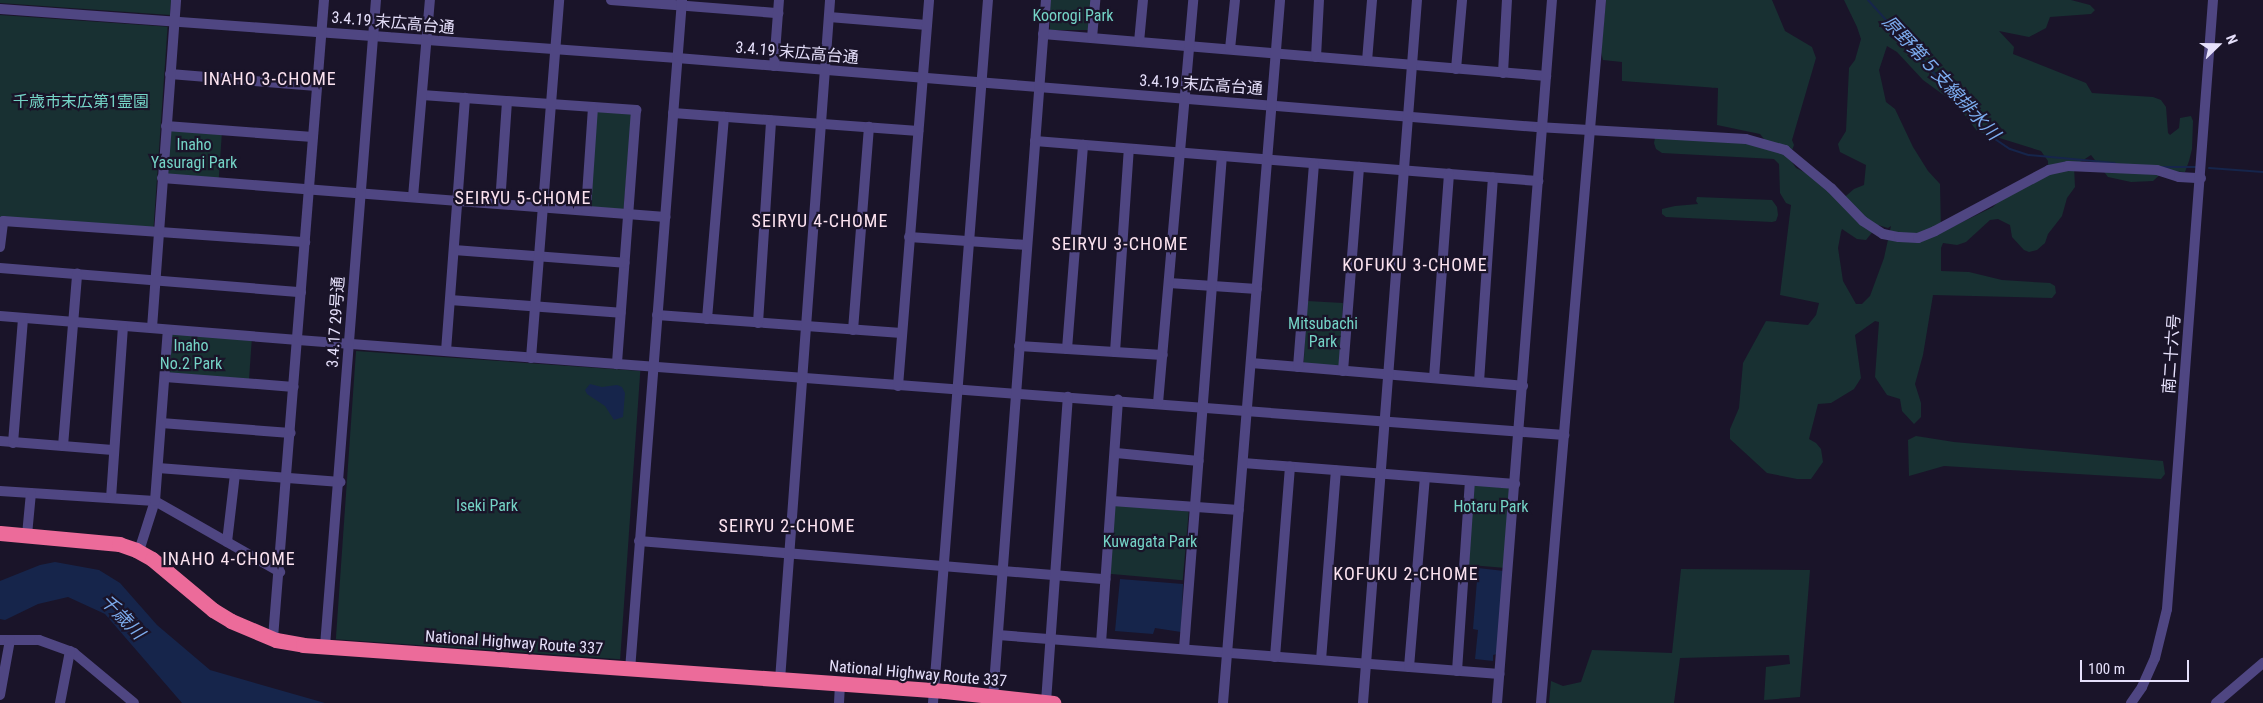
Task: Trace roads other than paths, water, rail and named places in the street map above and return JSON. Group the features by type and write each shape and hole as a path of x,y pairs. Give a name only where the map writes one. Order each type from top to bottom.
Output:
{"highway":[{"name":"National Highway Route 337","path":"0,533 119,544 152,559 214,610 231,621 273,638 303,645 840,684 933,697 993,698 1053,703"}],"street":[{"path":"152,328 176,0"},
{"path":"273,638 280,572 324,0"},
{"name":"3.4.17 29号通","path":"325,646 340,482 376,0"},
{"path":"413,197 430,0"},
{"path":"531,358 559,0"},
{"path":"610,0 731,5 778,13"},
{"path":"774,66 780,0"},
{"path":"780,680 830,0"},
{"path":"898,386 929,0"},
{"path":"933,697 988,0"},
{"path":"993,698 1046,0"},
{"path":"1092,38 1095,0"},
{"path":"1139,42 1143,0"},
{"path":"1158,404 1186,99 1192,0"},
{"path":"1230,50 1235,0"},
{"path":"1223,703 1280,0"},
{"path":"1316,56 1319,0"},
{"path":"1367,61 1372,0"},
{"path":"1363,703 1383,421 1418,0"},
{"path":"1456,69 1462,0"},
{"path":"1503,73 1507,0"},
{"path":"1497,703 1520,432 1552,0"},
{"path":"1541,703 1601,0"},
{"name":"南二十六号","path":"2131,703 2142,687 2155,658 2167,609 2213,0"},
{"path":"630,670 682,3"},
{"name":"3.4.19 末広高台通","path":"0,10 677,58 1542,127 1758,141 1792,155 1874,229 1883,234 1899,237 1918,238 1935,231 2049,170 2068,166 2156,170 2179,177 2201,178"},
{"path":"829,17 927,25"},
{"path":"1043,34 1546,76"},
{"path":"170,74 318,86"},
{"path":"422,95 636,110 617,364"},
{"path":"446,351 465,98"},
{"path":"500,204 508,101"},
{"path":"586,210 593,107"},
{"path":"673,113 918,131"},
{"path":"707,319 724,117"},
{"path":"758,323 771,120"},
{"path":"166,126 313,137"},
{"path":"853,330 869,128"},
{"path":"1035,142 1538,180"},
{"path":"1067,349 1083,146"},
{"path":"1115,352 1130,150"},
{"path":"1184,649 1222,157"},
{"path":"1298,367 1314,164"},
{"path":"1343,370 1359,167"},
{"path":"1434,378 1449,174"},
{"path":"1479,382 1493,177"},
{"path":"162,178 665,217"},
{"path":"0,247 3,221 305,242"},
{"path":"909,237 1027,245"},
{"path":"454,250 625,263"},
{"path":"0,268 301,292"},
{"path":"63,446 77,274"},
{"path":"1169,283 1257,289"},
{"path":"450,300 621,313"},
{"path":"657,315 806,328 901,333"},
{"path":"0,316 898,386 1118,400 1564,435"},
{"path":"13,442 23,318"},
{"path":"111,498 112,450 123,326"},
{"path":"139,552 156,501 168,330"},
{"path":"1019,346 1163,354"},
{"path":"1251,363 1523,386"},
{"path":"165,377 294,387"},
{"path":"1046,702 1068,397"},
{"path":"1101,642 1116,453 1118,400"},
{"path":"161,423 291,433"},
{"path":"0,442 112,450"},
{"path":"1116,453 1199,461"},
{"path":"1243,463 1515,484"},
{"path":"1275,657 1290,467"},
{"path":"158,468 340,482"},
{"path":"1321,660 1336,471"},
{"path":"227,542 234,474"},
{"path":"1409,667 1425,478"},
{"path":"1457,670 1470,481"},
{"path":"0,490 156,501 280,572"},
{"path":"27,535 31,493"},
{"path":"1112,501 1239,510"},
{"path":"639,541 1105,579"},
{"path":"998,635 1499,674"},
{"path":"0,695 5,640 39,640 70,652 128,701"},
{"path":"60,703 70,652"},
{"path":"2216,703 2263,663"},
{"path":"839,703 840,684"}],"water":[{"path":"590,384 602,387 617,385 622,387 625,393 623,417 614,420 605,406 587,394 585,390"},
{"name":"千歳川","path":"55,562 99,570 120,583 157,625 210,670 325,703 182,703 105,614 68,597 38,604 5,620 0,619 0,581 40,565"},
{"path":"1478,568 1504,571 1497,654 1493,655 1493,661 1475,659 1478,630 1473,629"},
{"path":"1120,579 1183,584 1181,632 1155,628 1153,634 1115,631"}],"waterway":[{"name":"原野第５支線排水川","path":"1868,0 1992,137 2010,149 2029,155 2115,163"},
{"name":"原野第５支線排水川","path":"2162,167 2197,167"},
{"name":"原野第５支線排水川","path":"2209,168 2263,172"}],"district":[{"name":"INAHO 3-CHOME","path":"270,79"},
{"name":"SEIRYU 5-CHOME","path":"523,198"},
{"name":"SEIRYU 4-CHOME","path":"820,221"},
{"name":"SEIRYU 3-CHOME","path":"1120,244"},
{"name":"KOFUKU 3-CHOME","path":"1415,265"},
{"name":"SEIRYU 2-CHOME","path":"787,526"},
{"name":"INAHO 4-CHOME","path":"229,559"},
{"name":"KOFUKU 2-CHOME","path":"1406,574"}],"park label":[{"name":"Koorogi Park","path":"1073,16"},
{"name":"千歳市末広第1霊園","path":"81,102"},
{"name":"Inaho Yasuragi Park","path":"194,154"},
{"name":"Mitsubachi Park","path":"1323,333"},
{"name":"Inaho No.2 Park","path":"191,355"},
{"name":"Iseki Park","path":"487,506"},
{"name":"Hotaru Park","path":"1491,507"},
{"name":"Kuwagata Park","path":"1150,542"}]}
